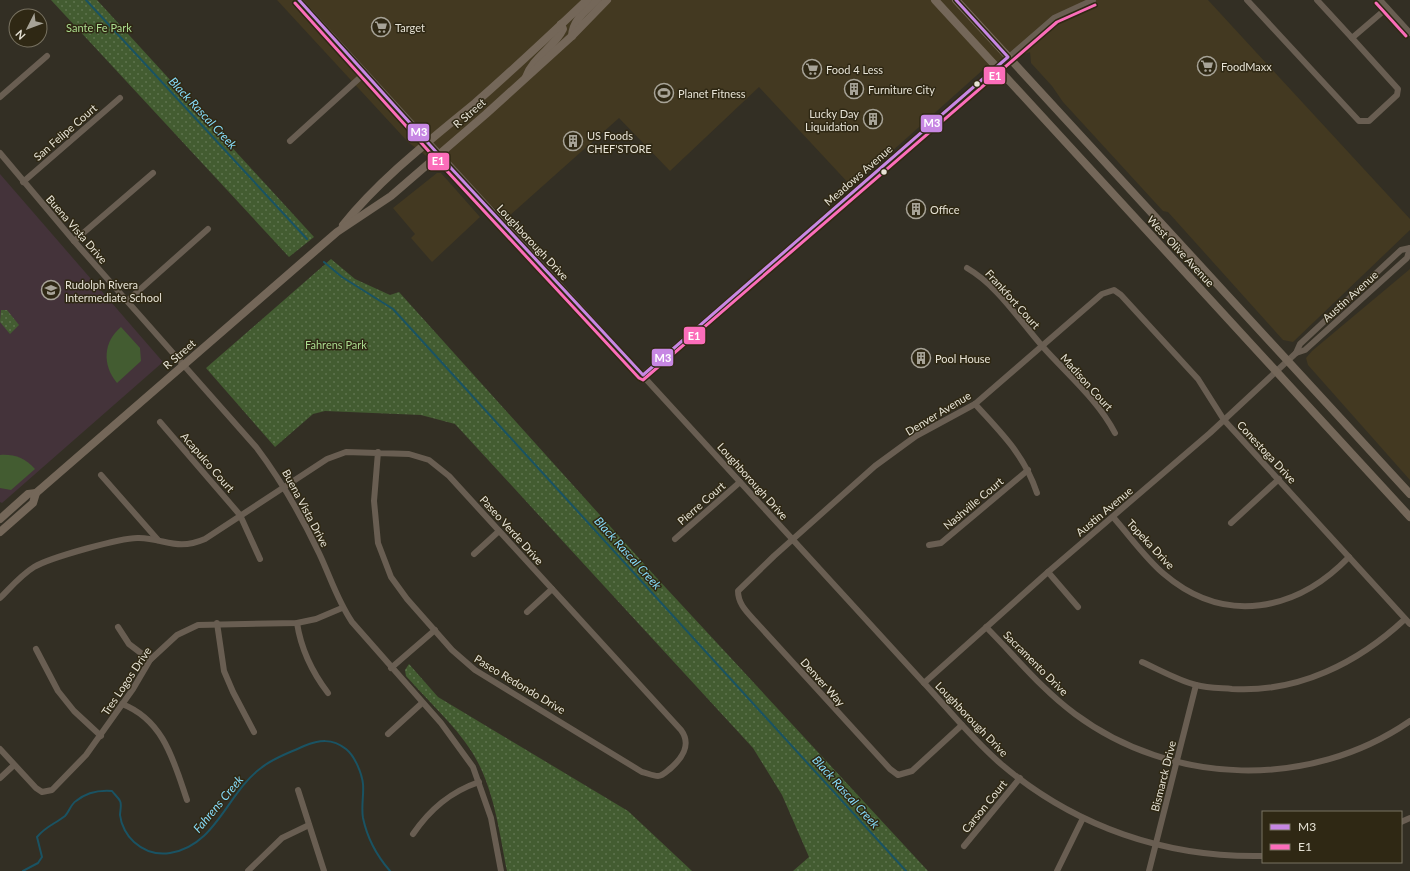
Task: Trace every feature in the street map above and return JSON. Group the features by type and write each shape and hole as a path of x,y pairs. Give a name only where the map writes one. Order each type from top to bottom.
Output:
{"main road":[{"name":"R Street","path":"337,232 357,207 494,86 587,0"},
{"path":"572,36 572,29 577,20 597,0"},
{"name":"R Street","path":"0,532 33,503 36,493 337,232 391,196 572,36 607,0"},
{"name":"West Olive Avenue","path":"935,0 1410,517"},
{"name":"West Olive Avenue","path":"956,0 1410,494"},
{"path":"525,78 529,66 560,35 563,29 561,24"},
{"name":"R Street","path":"0,519 28,494 36,493"}],"street":[{"name":"Loughborough Drive","path":"299,0 438,154 643,375 962,725 1000,763 1055,803 1116,833 1157,845 1210,854 1262,856"},
{"name":"Meadows Avenue","path":"643,375 1054,18 1083,2 1093,0"},
{"path":"1247,0 1359,121 1369,121 1397,95 1398,89 1317,0"},
{"path":"1380,0 1410,33"},
{"path":"1352,38 1387,8"},
{"path":"0,97 47,56"},
{"path":"290,141 365,73"},
{"name":"San Felipe Court","path":"23,182 120,98"},
{"name":"Buena Vista Drive","path":"0,153 74,241 256,447 285,486 319,553 342,608 352,622 464,753 473,767 491,818 501,871"},
{"path":"74,241 153,172"},
{"path":"127,301 208,229"},
{"name":"Austin Avenue","path":"924,683 986,626 1210,433 1296,353 1306,350 1407,258 1410,248 1401,250 1300,344 1296,353"},
{"path":"1363,298 1365,290 1382,274 1384,266"},
{"name":"Frankfort Court","path":"967,268 987,282 1042,346"},
{"name":"Denver Avenue","path":"793,540 884,459 916,436 974,404 1102,294 1114,290"},
{"name":"Conestoga Drive","path":"1114,290 1121,295 1198,379 1224,420 1410,624"},
{"path":"1332,326 1335,318 1352,302 1356,293"},
{"name":"Madison Court","path":"1042,346 1104,414 1115,433"},
{"path":"974,404 1016,450 1028,470 1037,493"},
{"name":"Acapulco Court","path":"160,422 240,515 260,559"},
{"name":"Paseo Verde Drive","path":"0,598 23,574 49,560 112,542 138,538 158,540 176,545 196,543 205,539 327,459 346,452 409,454 428,460 449,476 682,730"},
{"name":"Paseo Redondo Drive","path":"378,452 374,501 380,553 397,586 452,650 475,670 642,772 656,776 661,775 680,760 684,754 686,746 685,737 682,730"},
{"name":"Nashville Court","path":"929,545 941,543 1028,470"},
{"path":"101,475 158,540"},
{"path":"1231,523 1279,479"},
{"name":"Pierre Court","path":"675,539 740,482"},
{"name":"Topeka Drive","path":"1112,517 1163,574 1187,590 1212,601 1254,606 1266,605 1299,595 1324,581 1349,557"},
{"path":"474,554 499,531"},
{"name":"Denver Way","path":"793,540 746,582 738,591 738,598 741,605 755,621 869,747 890,769 898,775 905,774 912,771 962,725"},
{"path":"1048,572 1078,607"},
{"path":"527,612 552,589"},
{"name":"Tres Logos Drive","path":"14,765 36,788 42,792 52,790 75,768 101,736 150,660 177,635 198,625 217,623 298,623 316,619 342,608"},
{"path":"1142,662 1196,685 1218,688 1255,689 1284,685 1306,680 1360,656 1389,634 1405,619"},
{"path":"217,623 224,671 254,732"},
{"path":"298,623 302,644 308,660 328,693"},
{"name":"Sacramento Drive","path":"986,626 1054,697 1076,715 1124,744 1146,753 1177,762 1229,771 1258,772 1287,769 1318,763 1348,753 1377,741 1410,721"},
{"path":"118,627 129,644 150,660"},
{"path":"391,668 435,630"},
{"path":"36,649 58,691 74,711 101,736"},
{"name":"Bismarck Drive","path":"1149,871 1157,845 1196,685"},
{"path":"388,734 422,703"},
{"path":"122,704 135,709 149,720 160,733 171,753 187,800"},
{"path":"0,749 14,765 0,778"},
{"name":"Carson Court","path":"964,846 1020,778"},
{"path":"414,834 424,818 434,807 460,790 479,782"},
{"path":"298,790 324,871"},
{"path":"1057,871 1083,818"},
{"path":"248,871 282,838 309,825"}],"shaded area":[{"path":"277,0 1208,0 1410,219 1410,230 1293,342 1283,340 1168,212 1163,211 1063,102 1052,86 1031,63 1030,52 985,68 852,187 759,87 670,171 619,118 507,218 408,142"},
{"path":"437,173 441,173 480,217 432,262 411,238 415,234 393,208"},
{"name":"Rudolph Rivera Intermediate School","path":"0,174 163,362 2,503 0,502"},
{"path":"1410,269 1410,480 1308,365 1306,358 1312,351"}],"green space":[{"name":"Sante Fe Park","path":"51,0 97,0 314,237 289,257"},
{"name":"Fahrens Park","path":"331,259 355,279 390,295 399,292 654,575 928,871 793,871 809,857 782,795 753,748 455,424 421,415 325,411 313,414 275,447 206,368"},
{"path":"1,310 7,310 19,325 10,334 0,322"},
{"path":"121,327 140,348 141,361 117,383 109,369 107,354 111,340"},
{"path":"0,455 10,455 19,458 27,462 35,469 11,490 0,488"},
{"path":"409,664 438,697 628,811 692,871 507,871 495,810 486,780 472,752 465,742 406,676 405,670"}],"waterway":[{"name":"Black Rascal Creek","path":"86,0 307,239"},
{"name":"Black Rascal Creek","path":"324,262 342,277 393,309 906,871"},
{"name":"Fahrens Creek","path":"23,871 38,863 42,857 37,837 40,833 65,816 74,802 98,791 112,791 118,798 121,802 120,815 125,830 131,840 142,848 151,852 160,853 170,853 186,848 199,840 210,830 249,779 266,764 304,746 320,741 341,745 349,752 358,765 363,784 362,814 367,832 373,846 390,871"}],"transit line":[{"name":"M3","path":"299,0 438,154 643,375 1008,57 956,0"},
{"name":"E1","path":"295,3 434,157 639,378 643,380 1057,22 1095,5"},
{"name":"E1","path":"1376,3 1406,36"}],"place":[{"name":"Target","path":"381,27"},
{"name":"FoodMaxx","path":"1207,66"},
{"name":"Food 4 Less","path":"812,69"},
{"name":"Furniture City","path":"854,89"},
{"name":"Planet Fitness","path":"664,93"},
{"name":"Lucky Day Liquidation","path":"873,119"},
{"name":"US Foods CHEF'STORE","path":"573,141"},
{"name":"Office","path":"916,209"},
{"name":"Rudolph Rivera Intermediate School","path":"51,290"},
{"name":"Pool House","path":"921,358"}]}
